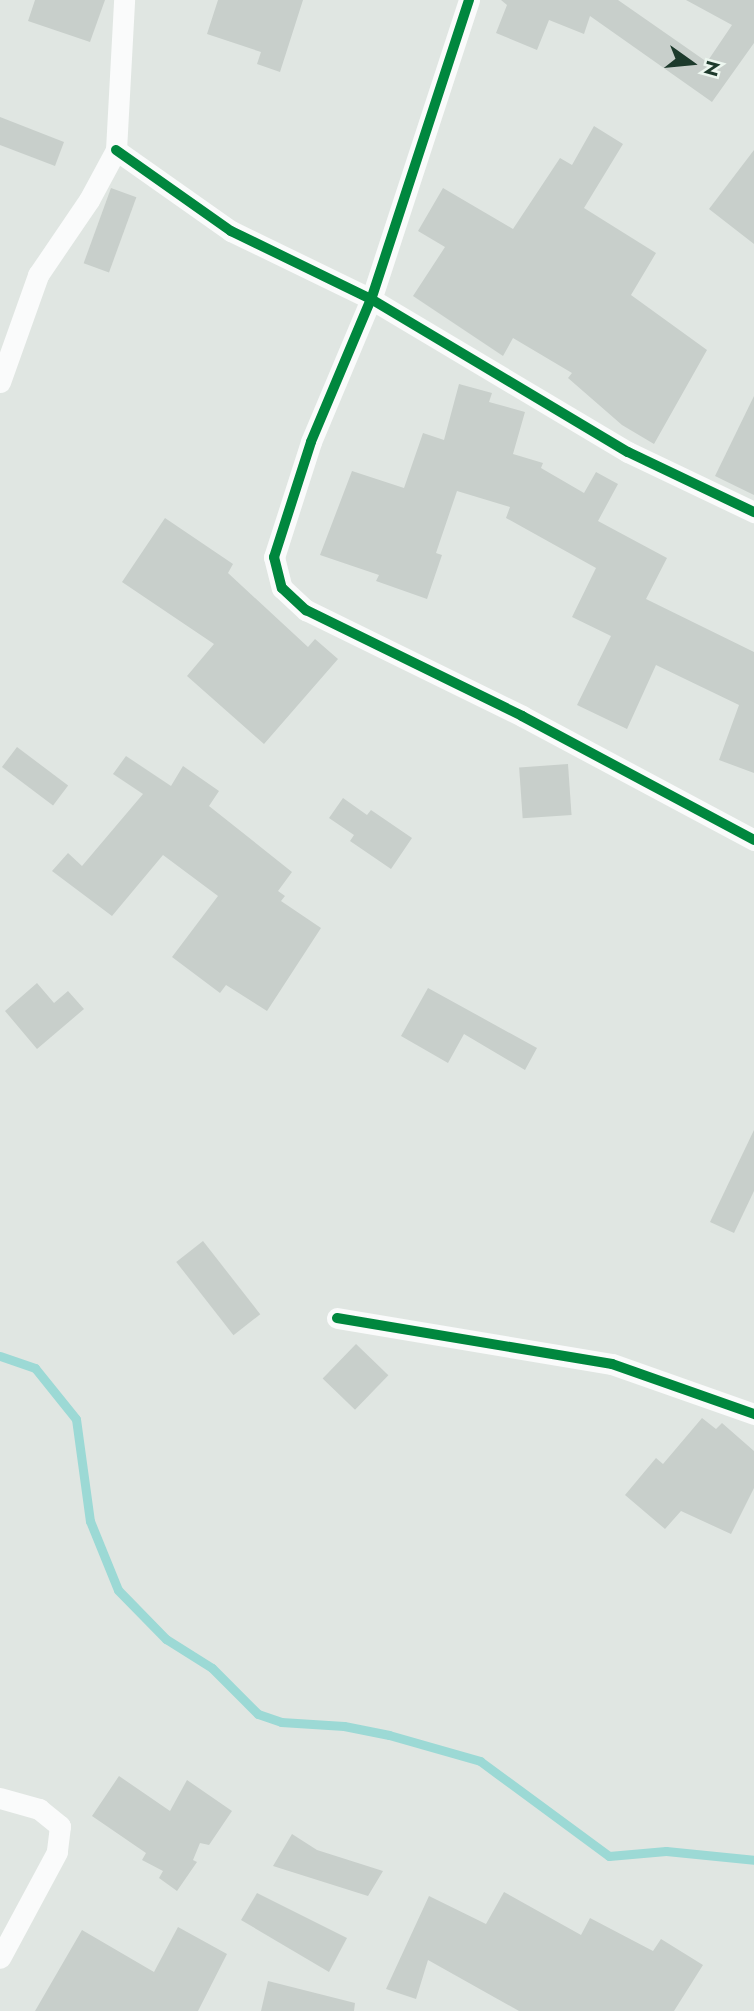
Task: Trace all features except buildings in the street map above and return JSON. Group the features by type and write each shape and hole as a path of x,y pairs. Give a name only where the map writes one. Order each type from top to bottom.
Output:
{"street":[{"path":"0,382 38,275 89,200 116,150 124,0"},
{"path":"469,0 370,299 311,442 274,557 282,588 306,610 522,716 754,840"},
{"path":"116,150 231,231 370,299 628,452 754,512"},
{"path":"337,1318 612,1364 754,1414"},
{"path":"0,1798 39,1809 60,1826 57,1852 0,1958"}],"waterway":[{"path":"0,1356 35,1368 76,1419 90,1521 118,1590 166,1639 212,1668 258,1714 281,1722 344,1726 389,1735 480,1761 609,1856 666,1851 754,1860"}],"cycle path":[{"path":"469,0 371,299 311,442 274,557 282,588 306,610 522,716 754,840"},
{"path":"116,150 231,231 371,299 628,452 754,512"},
{"path":"337,1318 612,1364 754,1414"}]}
